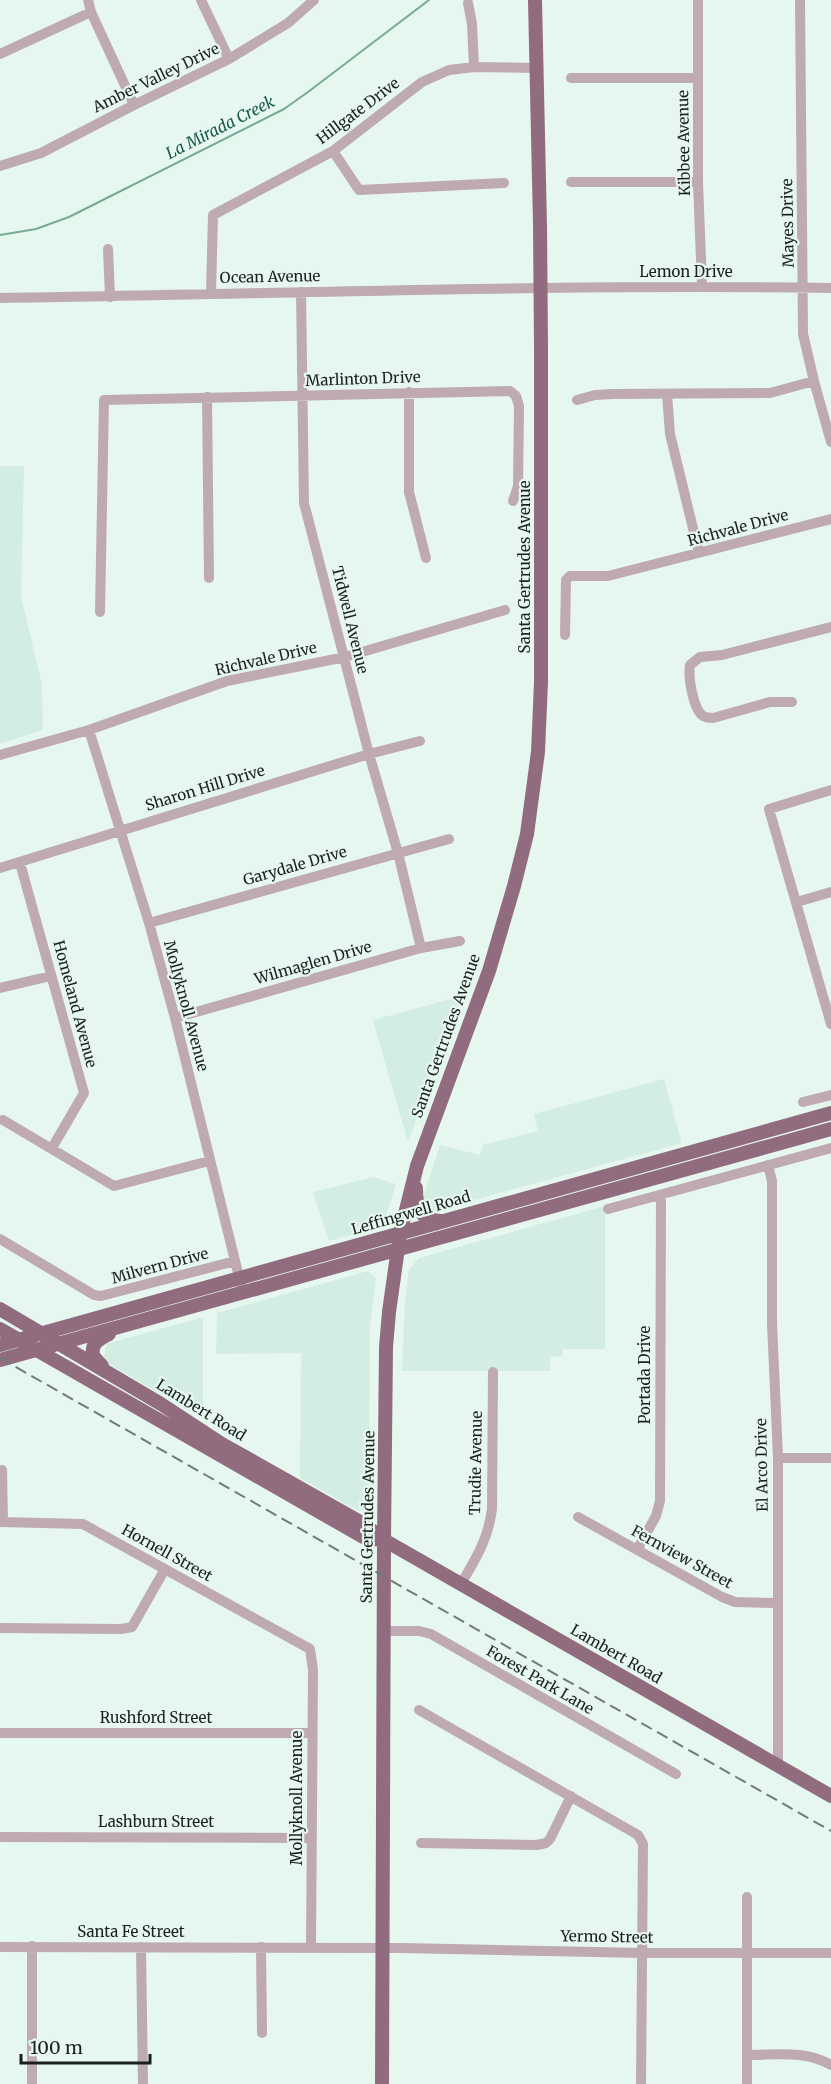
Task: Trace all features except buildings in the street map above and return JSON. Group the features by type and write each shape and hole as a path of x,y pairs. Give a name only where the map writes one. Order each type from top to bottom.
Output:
{"main road":[{"name":"Santa Gertrudes Avenue","path":"382,2084 386,1347 400,1234 417,1166 489,971 514,886 528,822 538,752 541,681 540,288 538,68 535,0"},
{"name":"Leffingwell Road","path":"0,1345 831,1113"},
{"path":"0,1360 831,1129"},
{"path":"417,1166 418,1209 431,1220 448,1220"},
{"name":"Lambert Road","path":"0,1309 128,1384 222,1444 364,1524 384,1540 831,1796"},
{"path":"122,1326 97,1340 92,1351 96,1361 128,1384"},
{"name":"Lambert Road","path":"0,1329 365,1538 384,1540"}],"street":[{"path":"88,0 91,12 134,105"},
{"path":"201,0 229,59"},
{"name":"Amber Valley Drive","path":"0,166 41,153 229,59 288,23 314,0"},
{"name":"Kibbee Avenue","path":"698,0 698,182 702,286"},
{"name":"Mayes Drive","path":"800,0 803,334 831,442"},
{"path":"468,3 472,24 474,67"},
{"path":"0,54 91,12"},
{"name":"Hillgate Drive","path":"211,293 213,215 333,151 422,82 449,70 474,67 538,68"},
{"path":"571,78 698,78"},
{"path":"333,151 359,190 504,183"},
{"path":"571,182 698,182"},
{"path":"108,249 110,297"},
{"name":"Lemon Drive","path":"540,288 702,286 831,288"},
{"name":"Ocean Avenue","path":"0,298 540,288"},
{"name":"Tidwell Avenue","path":"301,292 304,503 369,753 398,853 421,948"},
{"path":"577,400 595,395 770,393 814,381"},
{"path":"409,392 409,492 426,558"},
{"name":"Marlinton Drive","path":"100,612 104,400 409,392 510,392 516,396 519,406 518,486 513,501"},
{"path":"667,394 670,434 699,553"},
{"path":"207,398 209,578"},
{"name":"Richvale Drive","path":"565,634 564,588 570,576 608,576 831,519"},
{"name":"Richvale Drive","path":"0,755 89,729 227,681 345,657 505,610"},
{"path":"792,702 770,702 713,718 704,717 698,710 688,676 690,665 700,657 722,655 831,627"},
{"name":"Mollyknoll Avenue","path":"89,729 149,923 175,1018 243,1293"},
{"name":"Sharon Hill Drive","path":"0,868 369,753 420,741"},
{"path":"831,790 769,809 827,993 831,1024"},
{"name":"Garydale Drive","path":"149,923 449,839"},
{"name":"Homeland Avenue","path":"20,863 84,1093 52,1148"},
{"path":"797,902 831,892"},
{"name":"Wilmaglen Drive","path":"175,1018 421,948 460,941"},
{"path":"0,988 51,976"},
{"path":"803,1102 831,1095"},
{"path":"3,1120 114,1186 209,1161"},
{"path":"608,1209 831,1148"},
{"name":"El Arco Drive","path":"768,1165 772,1181 772,1323 778,1458 778,1765"},
{"name":"Portada Drive","path":"637,1550 656,1516 660,1501 661,1195"},
{"name":"Milvern Drive","path":"0,1239 93,1295 102,1296 235,1261"},
{"name":"Trudie Avenue","path":"461,1584 489,1530 492,1509 493,1372"},
{"path":"778,1458 831,1458"},
{"path":"1,1522 2,1470"},
{"name":"Fernview Street","path":"578,1517 722,1597 735,1602 777,1603"},
{"name":"Hornell Street","path":"1,1522 83,1524 310,1649"},
{"path":"0,1628 121,1629 132,1627 165,1569"},
{"name":"Forest Park Lane","path":"384,1631 419,1631 431,1634 676,1774"},
{"name":"Mollyknoll Avenue","path":"310,1649 313,1670 312,1947"},
{"path":"419,1710 638,1835 643,1844 641,2084"},
{"name":"Rushford Street","path":"0,1733 312,1732"},
{"path":"421,1843 537,1845 546,1843 572,1796"},
{"name":"Lashburn Street","path":"0,1837 312,1838"},
{"path":"747,1897 747,2084"},
{"name":"Santa Fe Street","path":"0,1947 383,1948"},
{"path":"32,1947 32,2084"},
{"path":"141,1947 143,2084"},
{"path":"261,1947 262,2033"},
{"name":"Yermo Street","path":"383,1948 642,1953 831,1953"},
{"path":"747,2055 807,2055 817,2057 831,2065"}],"shaded area":[{"path":"0,466 24,466 21,596 42,685 43,730 0,744"},
{"path":"462,996 408,1142 373,1020"},
{"path":"664,1079 682,1143 434,1211 426,1209 423,1202 424,1194 440,1145 480,1155 483,1145 538,1131 534,1114"},
{"path":"373,1177 396,1184 386,1216 374,1228 329,1241 313,1192"},
{"path":"605,1206 605,1349 563,1349 563,1356 550,1357 550,1371 402,1371 409,1269 419,1258"},
{"path":"368,1271 376,1278 370,1326 369,1506 359,1511 300,1478 301,1353 216,1354 217,1313"},
{"path":"203,1317 203,1419 104,1361 106,1344"}],"waterway":[{"name":"La Mirada Creek","path":"0,235 36,229 69,217 284,109 429,0"}],"railway":[{"path":"0,1358 831,1831"}]}
